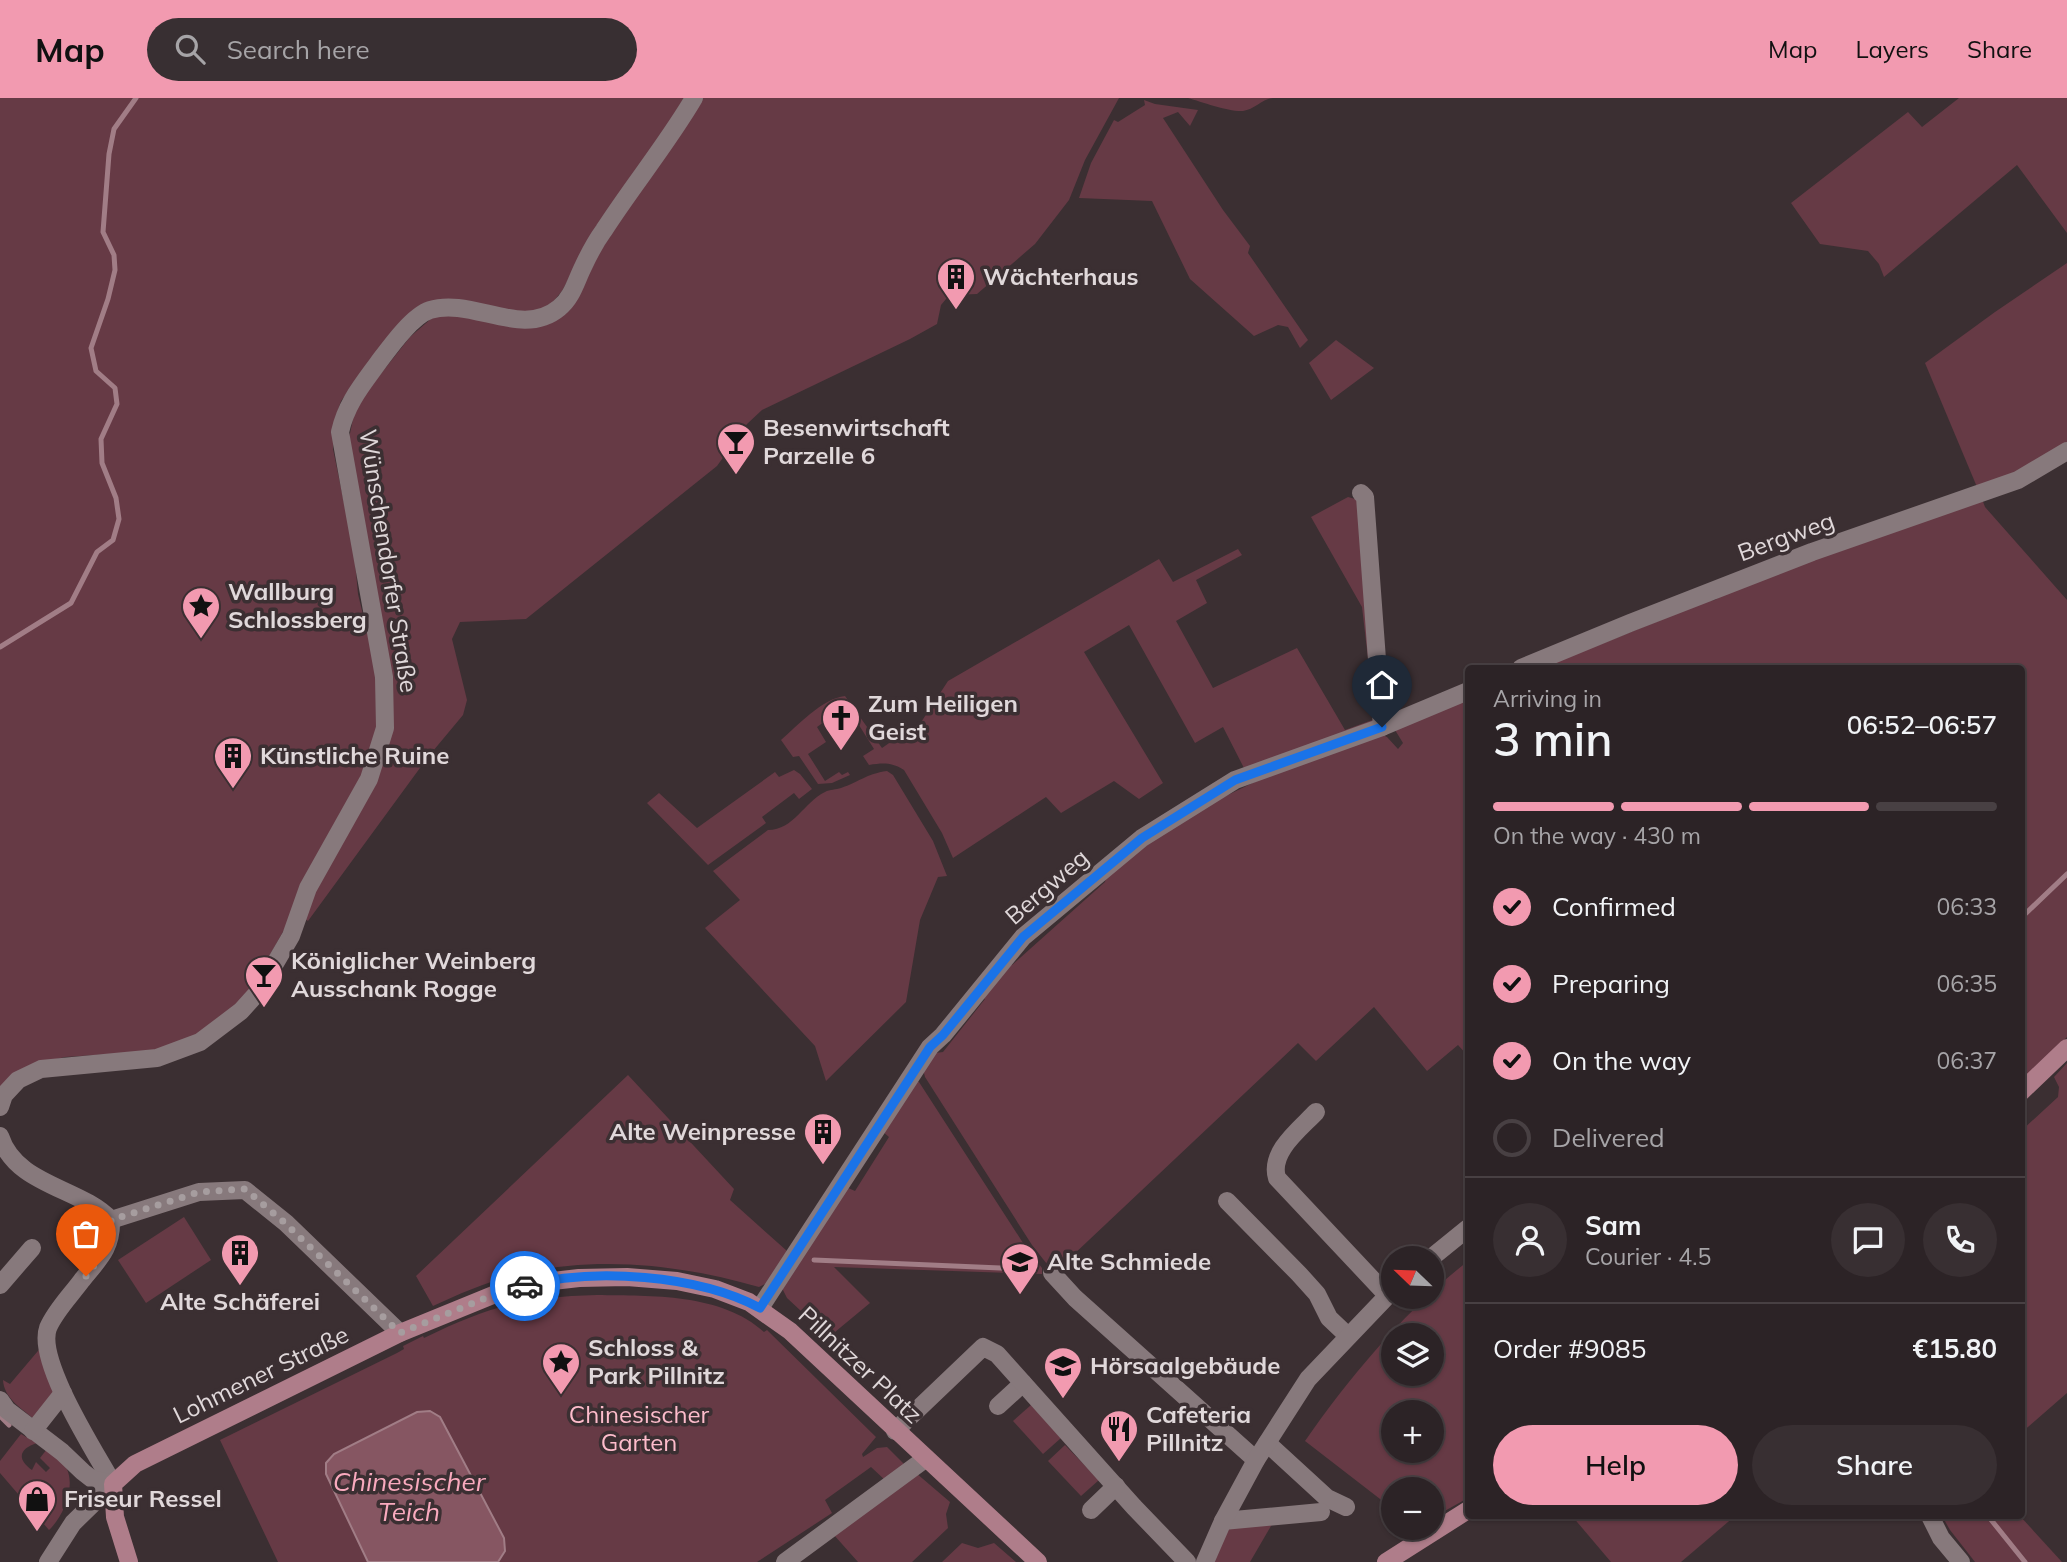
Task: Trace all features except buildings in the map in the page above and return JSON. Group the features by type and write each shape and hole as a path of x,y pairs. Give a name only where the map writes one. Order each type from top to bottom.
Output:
{"main road":[{"path":"2025,1088 2067,1048"},
{"name":"Lohmener Straße","path":"113,1484 135,1464 400,1333 493,1295 535,1283 579,1278 627,1277 677,1281 715,1289 760,1308"},
{"name":"Pillnitzer Platz","path":"760,1308 790,1331 1038,1562"},
{"path":"113,1484 115,1517 129,1562"},
{"path":"1386,1562 1465,1512"}],"street":[{"name":"Wünschendorfer Straße","path":"0,1107 4,1095 18,1080 41,1069 157,1058 200,1041 229,1021 258,991 291,936 307,888 364,788 385,728 384,677 340,432 344,413 383,356 410,325 428,310 449,307 531,320 547,316 560,308 569,297 603,231 674,132 694,98"},
{"name":"Bergweg","path":"1528,665 1811,552 2018,480 2067,451"},
{"path":"1361,493 1365,497 1382,727"},
{"name":"Bergweg","path":"760,1308 930,1047 943,1035 1023,937 1142,838 1235,780 1382,727 1465,692"},
{"path":"1316,1112 1284,1147 1274,1170 1277,1178 1381,1283"},
{"path":"0,1136 15,1160 29,1173 101,1209 111,1220 112,1237 48,1329 47,1346 62,1393 113,1484"},
{"path":"111,1220 199,1192 245,1189 285,1223 400,1333"},
{"path":"1227,1202 1299,1274 1317,1294 1329,1318 1348,1336"},
{"path":"1444,1247 1465,1230"},
{"path":"0,1285 32,1248"},
{"path":"1052,1273 1076,1298 1256,1460"},
{"path":"1205,1562 1223,1521 1256,1460 1308,1379 1381,1301"},
{"path":"895,1431 983,1347 997,1354 1187,1562"},
{"path":"998,1406 1023,1383"},
{"path":"33,1431 62,1393"},
{"path":"0,1399 7,1410 92,1479 113,1484"},
{"path":"1266,1443 1328,1498 1346,1507"},
{"name":"Pillnitzer Platz","path":"785,1562 925,1459"},
{"path":"48,1562 74,1523 113,1484"},
{"path":"1091,1510 1116,1486"},
{"path":"1223,1521 1321,1512"},
{"path":"1932,1519 1941,1538 1961,1562"}],"green space":[{"path":"0,98 684,98 653,149 590,239 562,291 552,303 539,310 520,312 456,300 388,339 341,401 335,419 333,449 354,551 358,594 376,669 381,708 368,762 284,930 250,990 238,1004 197,1035 156,1051 65,1057 40,1063 0,1087"},
{"path":"701,98 1119,98 1085,160 1069,200 1035,244 977,294 954,295 946,299 941,305 937,324 762,410 747,424 717,466 526,619 460,622 452,639 467,700 463,715 428,757 308,921 305,919 314,888 384,755 349,438 356,405 410,337 433,317 448,314 545,323 597,256"},
{"path":"1188,98 1273,98 1251,109 1237,111"},
{"path":"1959,98 2067,98 2067,233 2017,165 1884,277 1879,264 1868,251 1820,244 1791,203 1908,112 1922,127"},
{"path":"1144,100 1198,110 1190,126 1178,112 1163,118 1250,246 1248,253 1308,340 1300,348 1288,327 1278,325 1254,336 1190,279 1152,201 1079,198 1091,163 1114,120 1118,122 1145,105"},
{"path":"2067,263 2067,444 2016,474 1977,487 1925,363"},
{"path":"1336,340 1374,368 1331,400 1309,363"},
{"path":"1348,497 1359,500 1378,722 1245,770 1223,727 1195,743 1129,625 1084,652 1163,783 1139,799 1114,781 1061,813 1046,797 953,858 942,833 904,770 887,764 869,765 863,756 874,749 857,722 838,734 828,719 817,727 826,742 808,754 825,781 839,772 842,775 848,772 850,775 832,783 818,784 799,756 793,757 781,740 819,707 845,696 882,748 908,730 914,733 948,681 1159,559 1173,582 1238,549 1242,555 1196,580 1207,603 1176,621 1213,688 1297,648 1345,730 1375,719 1362,607 1311,517"},
{"path":"1982,499 1985,507 2067,600 2067,1037 2025,1079 2025,665 1548,665 1715,600 1733,587"},
{"path":"1465,700 1465,1053 1458,1045 1427,1071 1374,1007 1316,1061 1298,1043 1054,1273 1032,1245 925,1077 923,1069 935,1053 943,1052 985,999 981,996 1007,963 1012,965 1105,882 1107,874 1191,813 1277,771 1381,734 1398,749 1403,743 1395,730"},
{"path":"794,770 812,789 799,799 794,793 762,817 766,823 708,865 647,803 659,793 697,828 775,772 779,777"},
{"path":"887,771 893,775 933,841 947,876 938,877 920,920 906,1002 826,1081 815,1046 705,928 740,900 713,871 768,830 777,829 792,821 825,792"},
{"path":"2067,1063 2067,1393 2025,1430 2025,1127 2058,1097 2059,1087 2054,1077"},
{"path":"628,1075 734,1189 730,1200 787,1251 767,1283 759,1287 700,1273 640,1265 579,1265 508,1277 433,1306 416,1276"},
{"path":"915,1080 919,1082 1042,1268 1042,1274 834,1267 870,1303 829,1337 787,1298 781,1286 846,1187 855,1191 889,1137 882,1131"},
{"path":"184,1217 211,1260 146,1303 118,1260"},
{"path":"1465,1263 1465,1500 1444,1511 1444,1477 1381,1477 1381,1500 1305,1441 1381,1344 1381,1386 1444,1386 1444,1323 1401,1322 1415,1309 1444,1309 1444,1281"},
{"name":"Schloss & Park Pillnitz","path":"597,1295 662,1297 707,1303 747,1319 764,1332 767,1330 876,1437 862,1454 863,1457 877,1448 887,1447 906,1466 886,1481 871,1467 825,1500 832,1513 757,1562 278,1562 220,1440 397,1353 404,1349 403,1346 423,1336 424,1338 468,1318 528,1301"},
{"path":"43,1345 57,1390 34,1419 6,1392 3,1380 10,1384"},
{"path":"1031,1405 1061,1438 1043,1454 1013,1421"},
{"path":"21,1434 37,1443 22,1454 27,1466 32,1470 36,1462 46,1472 50,1468 40,1458 47,1449 62,1462 68,1472 70,1480 67,1499 60,1516 49,1530 0,1473 0,1461"},
{"path":"1065,1445 1099,1480 1081,1496 1048,1461"},
{"path":"916,1473 950,1502 946,1514 948,1528 912,1562 858,1562 834,1535"},
{"path":"1275,1519 1250,1562 1212,1562 1229,1523"},
{"path":"1575,1519 1731,1519 1681,1562 1611,1562"},
{"path":"1944,1519 2023,1519 2062,1562 1975,1562"},
{"path":"962,1543 978,1548 994,1543 1016,1562 942,1562"}],"water":[{"name":"Chinesischer Teich","path":"430,1411 440,1417 504,1538 505,1551 498,1562 368,1562 326,1474 326,1463 334,1454 417,1412"}],"waterway":[{"path":"0,647 71,603 97,552 113,540 119,519 116,498 102,463 101,439 117,404 115,388 96,371 91,348 115,270 114,255 103,232 109,154 114,129 136,98"},
{"path":"2025,914 2067,874"},
{"path":"814,1260 1023,1269"},
{"path":"0,1416 9,1425"},
{"path":"1990,1519 2025,1562"}],"way so far":[{"path":"86,1276 112,1237 111,1220 199,1192 245,1189 285,1223 400,1333 493,1295 525,1286"}],"place":[{"name":"Wächterhaus","path":"956,311"},
{"name":"Besenwirtschaft Parzelle 6","path":"736,476"},
{"name":"Wallburg Schlossberg","path":"201,640"},
{"name":"Zum Heiligen Geist","path":"841,752"},
{"name":"Künstliche Ruine","path":"233,790"},
{"name":"Königlicher Weinberg Ausschank Rogge","path":"264,1009"},
{"name":"Alte Weinpresse","path":"823,1166"},
{"name":"Alte Schäferei","path":"240,1287"},
{"name":"Alte Schmiede","path":"1020,1296"},
{"name":"Schloss & Park Pillnitz","path":"561,1396"},
{"name":"Hörsaalgebäude","path":"1063,1400"},
{"name":"Cafeteria Pillnitz","path":"1119,1463"},
{"name":"Friseur Ressel","path":"37,1533"}],"route":[{"path":"525,1286 579,1278 627,1277 677,1281 715,1289 760,1308 930,1047 943,1035 1023,937 1142,838 1235,780 1382,727"}],"park label":[{"name":"Chinesischer Garten","path":"639,1429"}]}
